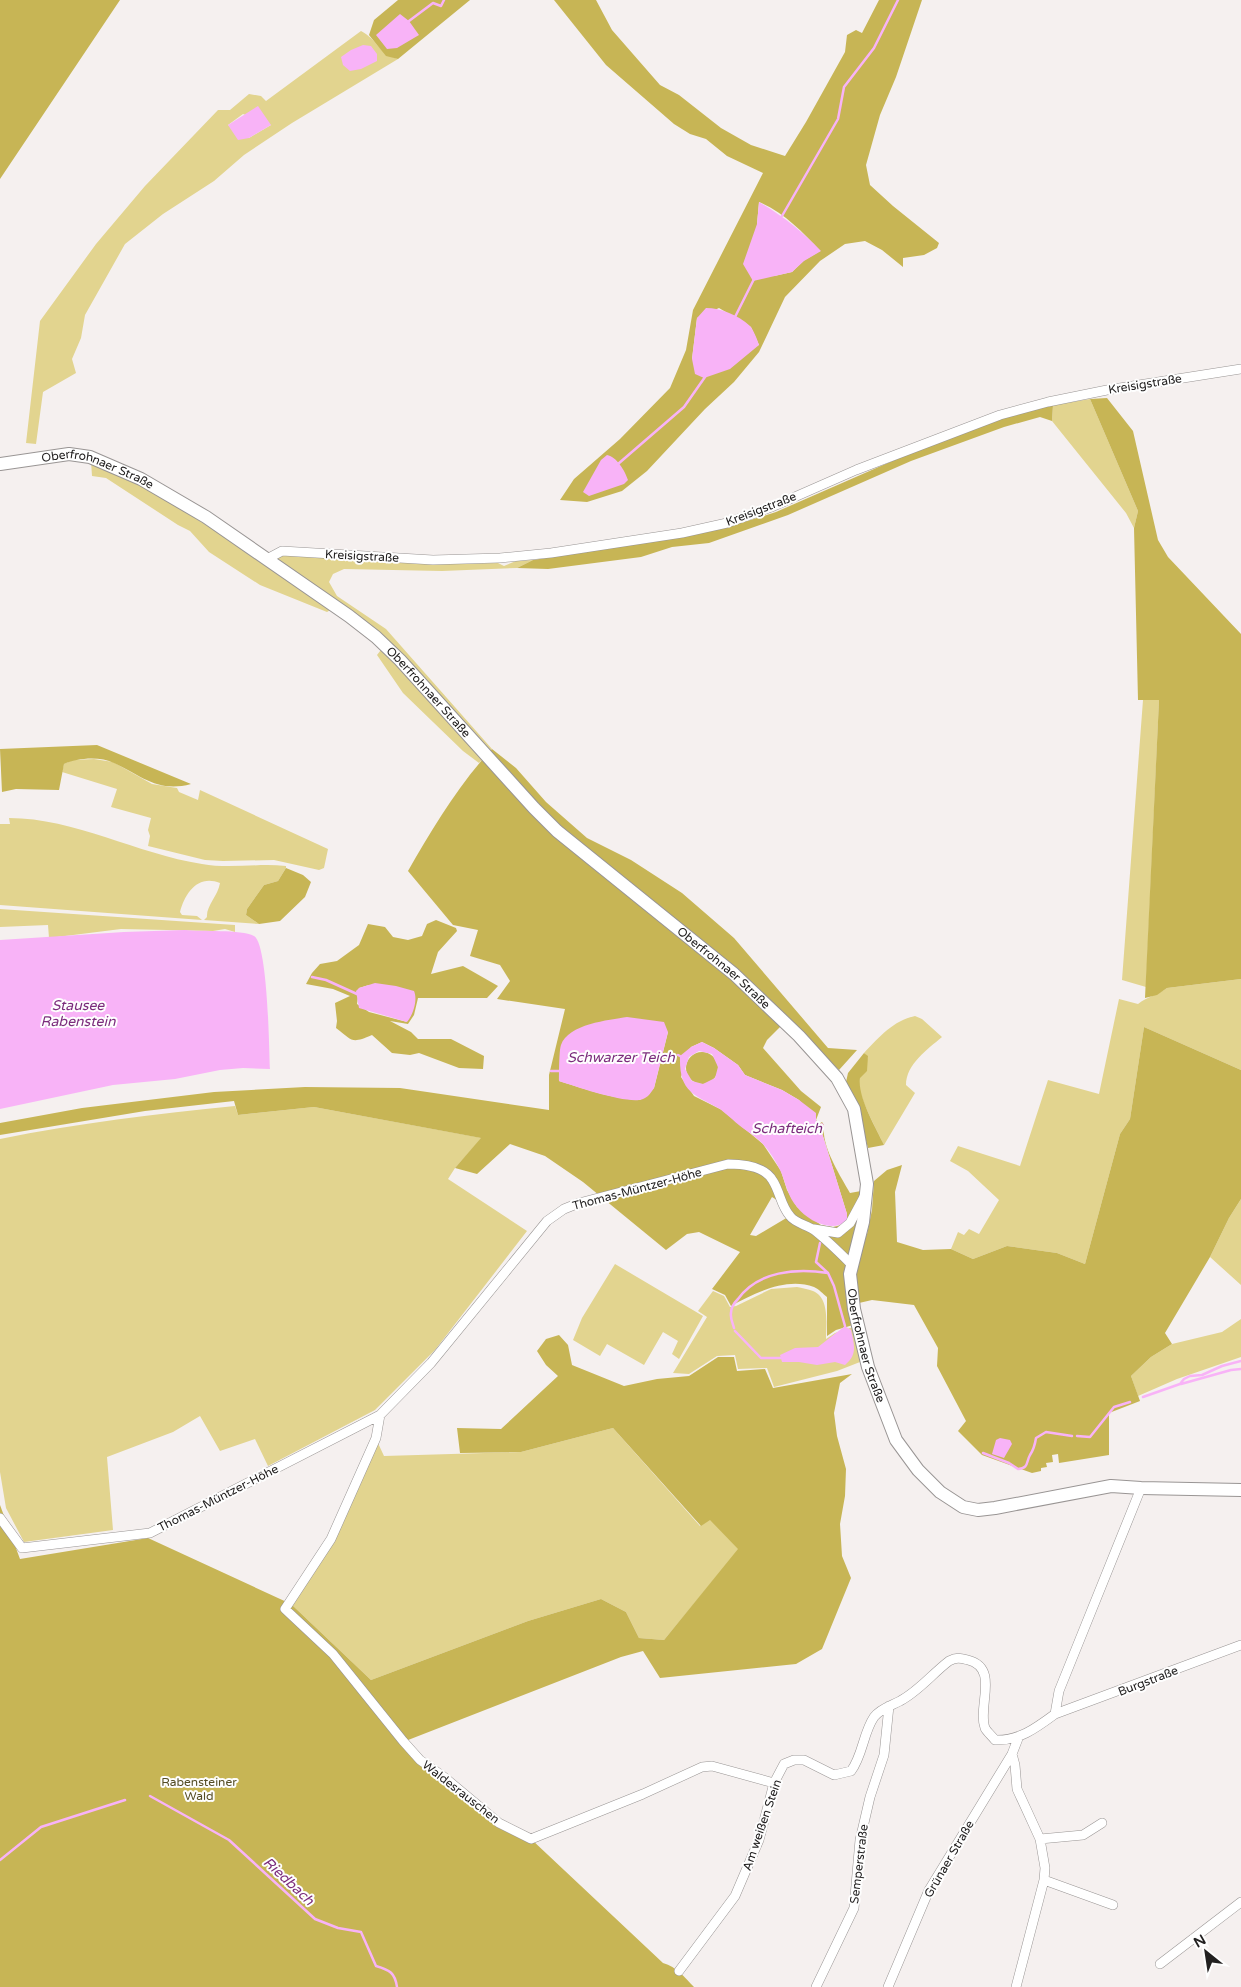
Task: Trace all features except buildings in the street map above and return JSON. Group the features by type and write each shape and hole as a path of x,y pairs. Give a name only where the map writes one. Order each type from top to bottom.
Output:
{"main road":[{"name":"Oberfrohnaer Straße","path":"0,464 69,454 90,457 141,479 206,517 376,637 400,660 557,831 734,974 799,1036 837,1078 854,1109 867,1184 863,1222 850,1274 852,1297 868,1368 896,1440 918,1470 940,1492 963,1507 978,1510 1112,1486 1241,1490"}],"street":[{"name":"Kreisigstraße","path":"267,559 282,551 433,560 500,558 551,553 682,533 727,523 774,506 856,470 1000,415 1048,402 1107,390 1241,369"},
{"name":"Thomas-Müntzer-Höhe","path":"0,1518 22,1548 150,1533 380,1414 431,1363 547,1221 564,1209 579,1203 728,1164 744,1164 757,1168 773,1179 782,1203 791,1218 812,1228 851,1264"},
{"path":"812,1228 838,1233 846,1228 866,1193"},
{"name":"Waldesrauschen","path":"380,1414 376,1438 331,1539 285,1609 333,1654 403,1742 420,1760 444,1777 499,1823 532,1839 607,1809 702,1767 712,1766 774,1783"},
{"path":"1055,1714 1060,1691 1141,1488"},
{"name":"Burgstraße","path":"1055,1714 1241,1645"},
{"name":"Am weißen Stein","path":"679,1971 735,1896 759,1840 774,1783 784,1764 794,1760 804,1760 834,1775 852,1771 874,1718 880,1710 902,1700 949,1660 956,1657 972,1661 986,1678 983,1719 985,1728 995,1740 1006,1740 1028,1733 1055,1714"},
{"name":"Semperstraße","path":"816,1987 854,1908 860,1840 870,1797 884,1755 889,1706"},
{"name":"Grünaer Straße","path":"888,1987 929,1890 1012,1754 1019,1736"},
{"path":"1012,1754 1017,1789 1040,1839 1045,1868 1044,1880 1016,1987"},
{"path":"1040,1839 1083,1835 1102,1823"},
{"path":"1044,1880 1113,1905"},
{"path":"1160,1964 1241,1902"}],"shaded area":[{"path":"361,31 371,38 382,50 398,59 292,123 244,155 214,181 163,214 125,244 85,315 81,338 72,359 76,373 43,392 36,444 26,443 40,321 96,244 145,186 218,110 230,110 249,94 261,96 266,101","holes":["243,114 271,125 249,138 228,125"]},
{"path":"1090,399 1138,511 1134,528 1126,513 1052,421 1053,405"},
{"path":"91,461 141,484 211,528 263,564 289,555 439,564 498,563 504,566 516,561 533,560 517,568 442,571 344,569 333,574 329,582 337,596 386,629 492,749 479,763 463,751 403,693 377,655 387,642 339,605 327,612 260,585 209,552 190,531 106,478 92,476"},
{"path":"1143,700 1159,700 1146,987 1122,980"},
{"path":"94,759 113,762 152,784 177,788 179,792 198,800 200,790 328,849 324,868 319,870 274,860 205,860 148,846 150,836 148,830 151,818 111,807 117,789 62,772 64,764 73,760"},
{"path":"9,818 58,824 154,853 202,864 223,866 275,865 286,866 286,868 278,881 264,885 247,909 246,915 259,924 204,920 207,917 208,909 220,883 212,881 199,883 194,887 185,898 180,912 182,915 197,916 202,920 0,905 0,824 10,824"},
{"path":"0,909 235,925 235,932 225,929 213,931 121,929 49,938 48,925 0,927"},
{"path":"1241,979 1241,1070 1144,1027 1130,1119 1120,1134 1085,1264 1057,1253 1007,1246 973,1259 951,1249 958,1232 964,1235 969,1229 979,1234 999,1200 968,1171 950,1161 958,1146 1020,1166 1048,1080 1099,1094 1119,999 1138,1004 1167,988"},
{"path":"915,1016 922,1019 942,1037 924,1052 910,1070 906,1085 915,1093 884,1145 865,1105 860,1089 860,1076 868,1057 864,1053 893,1025"},
{"path":"235,1106 238,1115 314,1107 482,1138 455,1168 448,1179 527,1231 435,1350 375,1410 268,1466 255,1439 220,1451 200,1416 173,1432 107,1457 113,1530 24,1542 6,1508 0,1472 0,1139 59,1128"},
{"path":"1241,1199 1241,1285 1210,1257 1229,1218"},
{"path":"615,1264 703,1316 679,1359 672,1354 678,1341 663,1332 644,1365 607,1344 600,1356 573,1340 582,1318"},
{"path":"797,1287 813,1291 822,1299 826,1312 826,1339 835,1333 853,1327 860,1362 837,1371 774,1387 767,1368 738,1369 735,1355 717,1356 689,1374 673,1373 707,1317 698,1311 713,1291 724,1296 730,1307 771,1289"},
{"path":"1241,1319 1241,1357 1177,1379 1138,1396 1131,1376 1151,1357 1172,1344 1222,1332"},
{"path":"613,1428 700,1526 710,1519 739,1549 664,1640 639,1638 626,1612 601,1599 528,1621 371,1680 291,1604 325,1555 348,1511 363,1468 377,1441 384,1456 521,1452"}],"green space":[{"path":"0,0 120,0 0,179"},
{"path":"398,0 470,0 398,59 386,56 369,35 374,20"},
{"path":"554,0 596,0 612,30 660,85 679,95 721,128 751,145 785,156 845,52 847,35 856,30 862,33 879,0 922,0 896,77 880,115 866,165 870,185 939,243 937,248 924,255 903,258 903,267 882,250 865,241 845,244 820,261 785,297 759,352 734,382 705,409 647,471 622,491 587,502 560,500 574,479 620,439 670,388 686,350 693,310 763,173 727,156 706,139 690,134 674,124 606,65","holes":["759,202 784,217 800,230 820,251 803,261 792,272 774,276 757,224","719,308 751,327 759,345 692,359 697,318"]},
{"path":"1107,398 1133,431 1158,540 1168,557 1241,634 1241,979 1167,988 1157,995 1145,998 1159,700 1138,700 1134,528 1138,511 1090,399"},
{"path":"1053,405 1052,421 1040,417 1004,427 911,461 788,515 709,543 672,547 641,557 548,569 517,568 533,560 683,537 728,527 776,512 906,455 1000,419"},
{"path":"97,745 191,784 179,786 160,785 108,761 89,759 75,760 64,764 59,790 16,789 2,792 0,749"},
{"path":"492,749 516,768 546,802 587,838 631,860 682,893 734,938 828,1048 857,1050 839,1070 788,1019 767,1040 763,1048 801,1091 821,1107 816,1120 819,1124 822,1122 824,1125 825,1142 832,1160 850,1193 861,1191 853,1325 836,1330 827,1336 827,1297 816,1288 803,1284 782,1285 771,1288 731,1306 725,1295 712,1289 740,1252 699,1232 687,1234 666,1250 583,1182 545,1156 510,1144 477,1174 455,1168 481,1138 314,1107 238,1115 234,1101 145,1111 0,1135 0,1123 82,1108 214,1092 305,1087 400,1088 549,1110 549,1075 565,1009 497,999 510,981 500,965 470,956 478,930 453,925 408,871 447,807","holes":["668,1032 654,1088 640,1100 609,1096 559,1081 561,1056","702,1042 714,1048 738,1065 745,1075 782,1090 799,1100 819,1125 822,1123 822,1133 847,1214 841,1225 833,1227 821,1225 797,1207 787,1190 781,1171 763,1144 722,1110 694,1096 681,1077 691,1047","772,1197 780,1202 788,1217 756,1236 750,1235"]},
{"path":"286,868 303,875 311,882 305,897 280,921 259,924 246,915 247,909 264,885 278,881"},
{"path":"436,920 456,928 457,931 438,952 431,974 463,966 498,986 487,998 418,998 414,1015 408,1024 390,1021 411,1032 418,1039 451,1039 484,1056 483,1069 459,1068 419,1053 410,1055 392,1053 372,1035 360,1040 352,1040 336,1028 335,1003 350,996 333,989 306,984 320,964 337,961 359,945 368,924 385,927 393,937 408,940 422,936 427,924","holes":["369,985 407,1022 369,1012 357,1004 359,988"]},
{"path":"1144,1027 1241,1070 1241,1199 1229,1218 1210,1257 1165,1333 1172,1344 1151,1357 1131,1376 1140,1401 1109,1413 1109,1455 1059,1463 1058,1454 1052,1455 1053,1462 1046,1463 1047,1467 1041,1468 1041,1471 1032,1473 982,1455 958,1431 966,1421 937,1366 938,1348 914,1305 872,1300 859,1303 854,1272 857,1256 867,1234 872,1210 874,1181 887,1170 902,1165 895,1192 897,1242 923,1250 951,1249 973,1259 1007,1246 1057,1253 1085,1264 1120,1134 1130,1119"},
{"path":"702,1052 714,1056 718,1068 714,1080 702,1084 690,1080 686,1068 690,1056"},
{"path":"864,1053 868,1056 867,1071 860,1078 861,1094 884,1145 868,1148 857,1108 846,1082 848,1073"},
{"name":"Rabensteiner Wald","path":"559,1335 568,1345 572,1365 624,1386 657,1379 689,1376 718,1357 734,1357 737,1371 765,1369 773,1388 852,1374 840,1383 834,1413 837,1436 846,1469 845,1496 840,1524 842,1556 851,1578 822,1649 796,1664 660,1678 643,1651 621,1657 403,1742 499,1823 531,1839 663,1963 676,1970 694,1987 0,1987 0,1505 20,1559 148,1538 291,1604 371,1680 528,1621 601,1599 626,1612 639,1638 664,1640 738,1549 710,1520 701,1526 613,1428 521,1452 460,1453 457,1428 501,1429 558,1376 546,1365 537,1351 546,1339"}],"water":[{"path":"400,14 409,21 419,35 397,48 387,49 376,35"},
{"path":"363,45 371,46 377,54 377,61 361,69 350,71 343,65 341,57"},
{"path":"258,106 271,125 249,138 238,140 228,125"},
{"path":"759,202 792,224 821,251 804,261 792,272 753,281 743,264 757,224"},
{"path":"706,308 735,315 750,326 759,345 730,369 704,378 695,374 692,359 697,318"},
{"path":"607,455 617,461 628,480 624,484 589,496 583,492 601,460"},
{"name":"Stausee Rabenstein","path":"185,930 240,932 254,936 259,943 265,976 270,1069 243,1068 220,1070 175,1079 113,1085 0,1109 0,940"},
{"path":"375,983 414,991 414,1007 407,1022 359,1008 356,991 359,988"},
{"name":"Schwarzer Teich","path":"627,1017 664,1022 668,1032 654,1088 648,1096 639,1100 621,1099 559,1081 560,1048 565,1038 572,1032 590,1024"},
{"name":"Schafteich","path":"702,1042 714,1048 738,1065 745,1075 782,1090 816,1113 816,1120 819,1125 822,1123 824,1125 822,1133 847,1214 847,1221 834,1226 827,1226 807,1217 791,1199 781,1172 762,1143 720,1109 695,1095 685,1085 680,1068 680,1056 691,1047","holes":["699,1051 712,1054 718,1067 715,1078 703,1084 692,1081 685,1069 689,1057"]},
{"path":"845,1326 851,1330 854,1349 852,1357 845,1365 835,1362 817,1365 782,1362 780,1355 795,1348 818,1347"},
{"path":"1000,1438 1010,1440 1012,1444 1004,1458 992,1454 996,1440"}],"waterway":[{"path":"409,21 433,3 441,6 444,0"},
{"path":"782,216 838,119 844,87 874,48 898,0"},
{"path":"734,319 754,279"},
{"path":"618,464 684,407 705,377"},
{"path":"312,977 326,980 357,994"},
{"path":"551,1071 559,1071"},
{"path":"820,1243 816,1262 828,1273 834,1286 845,1326"},
{"path":"734,1328 731,1319 733,1306 746,1290 756,1282 767,1277 791,1272 828,1273"},
{"path":"735,1331 761,1358 781,1358"},
{"path":"1143,1397 1180,1384 1190,1376 1202,1375 1222,1366 1241,1361"},
{"path":"1181,1384 1241,1369"},
{"path":"1077,1436 1090,1437 1114,1407 1130,1402"},
{"path":"983,1453 1009,1463 1018,1469 1027,1464 1036,1438 1046,1432 1072,1436"},
{"name":"Riedbach","path":"150,1796 229,1840 315,1919 338,1928 361,1932 376,1966 391,1973 395,1978 397,1987"},
{"name":"Riedbach","path":"0,1860 41,1827 125,1800"}]}
